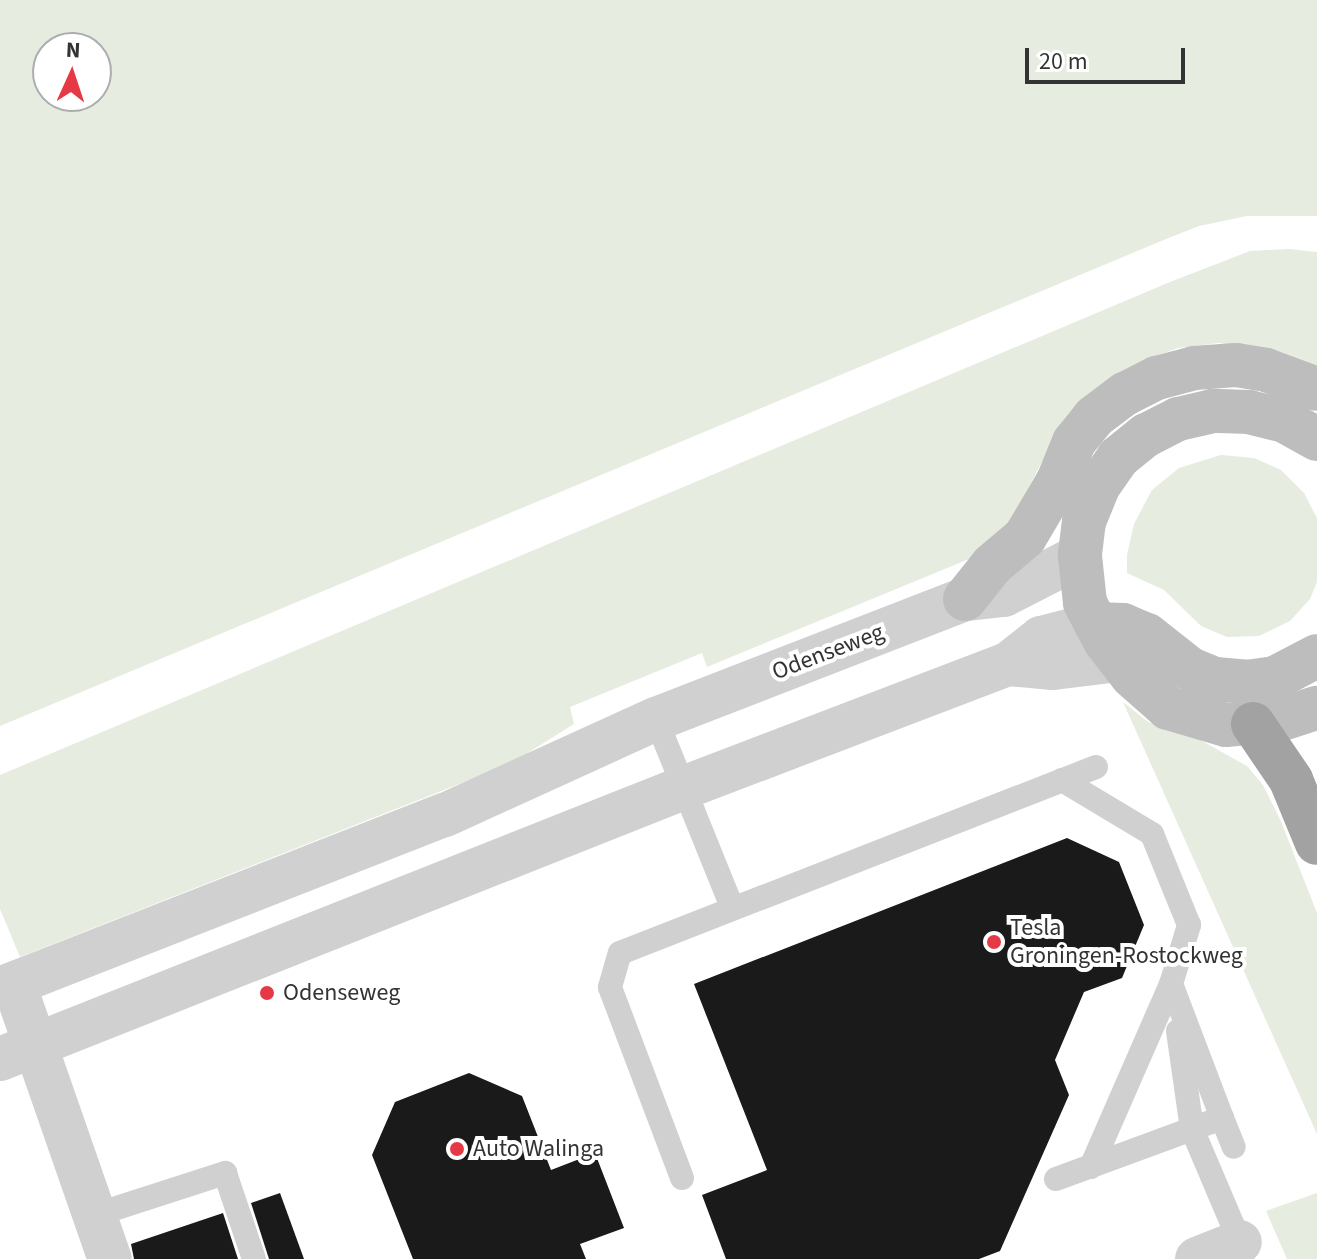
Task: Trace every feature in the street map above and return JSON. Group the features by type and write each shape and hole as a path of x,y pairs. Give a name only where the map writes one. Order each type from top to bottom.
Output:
{"highway":[{"path":"1253,724 1291,780 1317,843"}],"main road":[{"path":"965,599 992,565 1025,537 1058,481 1074,442 1094,417 1125,394 1157,378 1194,368 1236,365 1266,370 1317,389"},
{"path":"1317,439 1285,421 1250,412 1213,411 1178,419 1146,435 1118,458 1098,487 1084,521 1080,556 1085,603 1106,642 1168,708 1226,725 1253,724 1317,708"},
{"path":"1106,642 1123,625 1147,635 1190,669 1215,679 1247,682 1275,678 1317,656"}],"street":[{"name":"Odenseweg","path":"110,1259 95,1215 18,1052 7,986 445,815 656,719 965,599 1004,595 1080,556"},
{"path":"18,1052 683,788 1008,664 1053,668 1106,642"},
{"path":"1197,1259 1240,1242"}],"lane":[{"path":"656,719 732,907"},
{"path":"682,1178 610,987 620,953 1096,767"},
{"path":"1062,780 1152,834 1189,925 1171,984 1091,1167"},
{"path":"1171,984 1234,1147"},
{"path":"1171,984 1192,1129 1240,1242"},
{"path":"1056,1179 1222,1118"},
{"path":"95,1215 225,1173 254,1259"}],"shaded area":[{"path":"0,0 1317,0 1317,216 1247,216 1199,226 0,726"},
{"path":"1289,249 1317,252 1317,366 1275,351 1219,343 1178,348 1139,363 1052,443 1008,526 969,559 707,667 702,653 570,707 574,724 510,764 20,957 0,909 0,775 1170,282 1250,251"},
{"path":"1221,455 1254,458 1281,470 1304,493 1317,518 1317,582 1310,599 1290,621 1259,636 1227,637 1201,626 1164,590 1127,573 1127,555 1134,524 1152,490 1179,468"},
{"path":"1123,702 1148,722 1195,737 1247,766 1263,785 1280,819 1317,913 1317,1134"},
{"path":"1317,1193 1317,1259 1287,1259 1266,1211"}],"building":[{"path":"1067,838 1119,862 1144,925 1122,978 1084,992 1055,1060 1069,1095 1000,1251 979,1259 726,1259 702,1195 767,1170 694,984"},
{"path":"469,1073 522,1096 551,1170 595,1153 624,1228 580,1244 586,1259 413,1259 372,1155 395,1102"},
{"path":"280,1193 304,1259 269,1259 251,1203"},
{"path":"223,1213 238,1259 134,1259 131,1244"}],"place":[{"name":"Tesla Groningen-Rostockweg","path":"994,942"},
{"name":"Odenseweg","path":"267,993"},
{"name":"Auto Walinga","path":"457,1149"}]}
